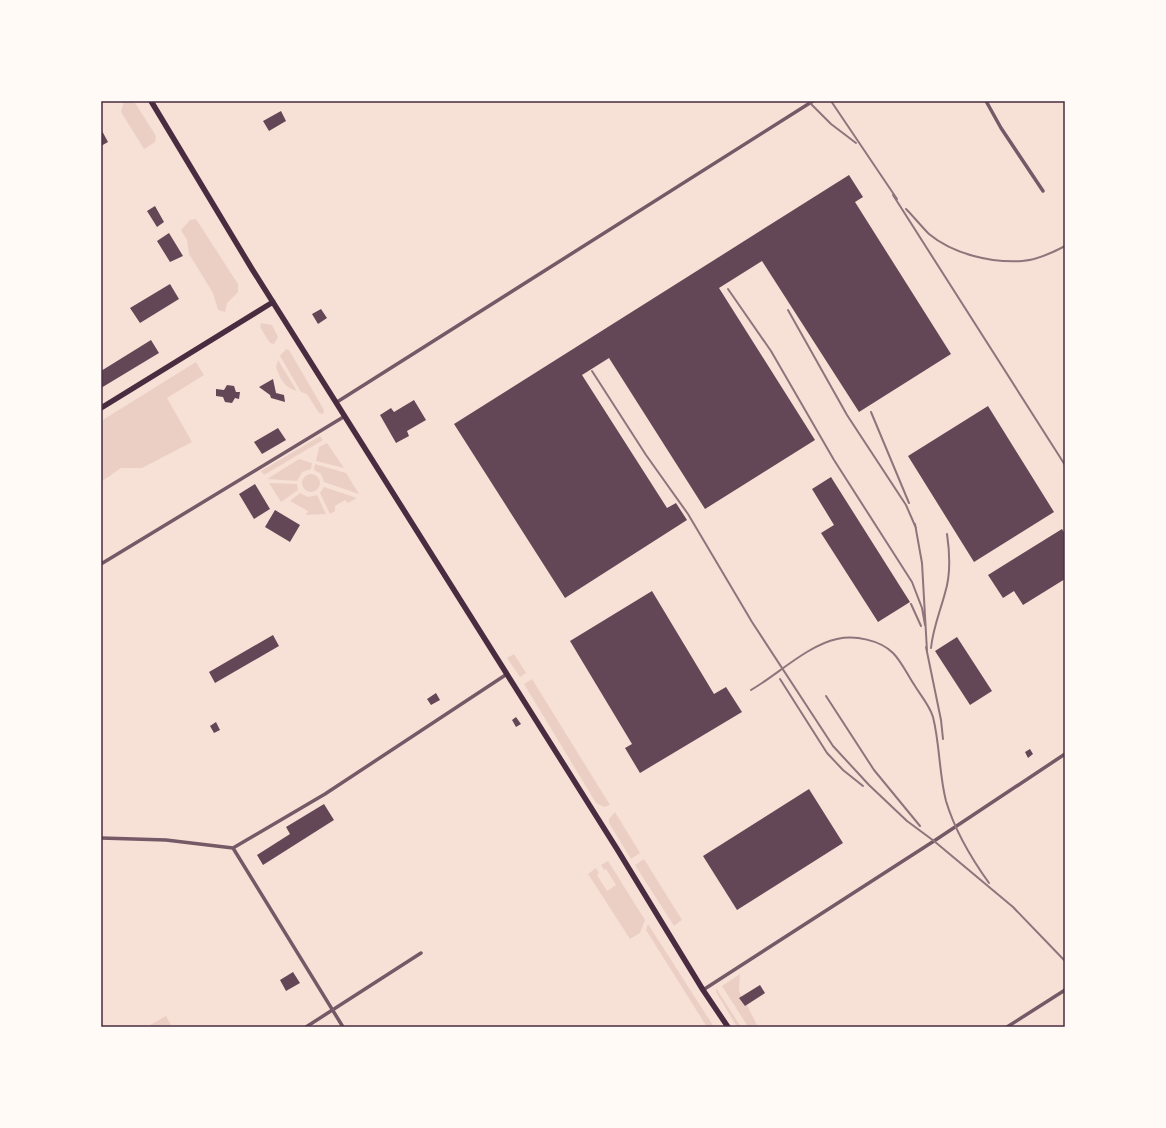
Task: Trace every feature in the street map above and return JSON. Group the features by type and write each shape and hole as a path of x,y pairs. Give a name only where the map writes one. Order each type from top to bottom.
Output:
{"main road":[{"path":"151,101 273,302 337,402 703,990 728,1027"},
{"path":"101,408 273,302"}],"street":[{"path":"337,402 813,101"},
{"path":"986,101 1001,128 1043,191"},
{"path":"101,564 345,416"},
{"path":"101,838 166,840 233,848 325,794 507,674"},
{"path":"703,990 934,841 1065,754"},
{"path":"233,848 342,1027"},
{"path":"306,1027 421,953"},
{"path":"1007,1027 1065,990"}],"shaded area":[{"path":"124,101 134,101 156,136 155,142 144,149 121,112"},
{"path":"196,219 238,284 238,292 227,303 225,312 218,310 213,293 189,254 187,240 181,230 190,220"},
{"path":"261,323 272,325 278,337 274,344 270,343 260,327"},
{"path":"286,349 289,350 324,410 323,414 319,413 307,394 301,392 280,356"},
{"path":"278,360 297,391 289,388 281,379 276,367"},
{"path":"196,362 204,375 167,398 192,442 142,468 121,468 101,482 101,421"},
{"path":"320,436 323,440 264,475 261,471"},
{"path":"327,443 344,468 316,461 319,447"},
{"path":"299,459 312,463 311,469 302,472 297,481 267,479"},
{"path":"315,464 346,473 359,494 324,482 321,474 314,470"},
{"path":"311,474 317,477 320,483 317,489 311,492 305,489 302,483 305,477"},
{"path":"269,483 297,484 298,490 281,502"},
{"path":"324,487 357,498 348,503 345,500 335,506 335,511 330,514 320,493"},
{"path":"300,493 308,497 317,495 326,514 306,515 308,511 290,501"},
{"path":"514,654 526,673 520,677 507,658"},
{"path":"532,679 610,805 604,807 596,803 524,684"},
{"path":"615,812 640,853 631,859 609,823 609,819"},
{"path":"644,859 682,920 674,926 635,865"},
{"path":"608,861 645,920 640,933 630,939 588,874 596,868 599,873 597,875 607,891 616,885 606,869 604,870 601,865"},
{"path":"648,924 714,1027 707,1027 646,930"},
{"path":"740,974 739,991 742,997 740,998 745,1006 747,1005 757,1025 747,1025 722,986"},
{"path":"716,988 741,1027 737,1027 716,992"},
{"path":"166,1016 171,1025 151,1027 150,1025"}],"building":[{"path":"281,111 286,121 269,131 263,121"},
{"path":"101,129 108,142 101,146"},
{"path":"849,175 863,197 855,202 951,354 859,412 762,261 719,288 815,440 705,509 609,358 582,375 667,508 676,503 687,520 565,598 454,424"},
{"path":"155,206 164,222 157,227 147,211"},
{"path":"169,233 183,256 170,262 157,241"},
{"path":"170,284 179,299 140,323 130,308"},
{"path":"321,309 327,318 318,324 312,314"},
{"path":"151,340 159,353 101,388 101,371"},
{"path":"273,379 276,393 284,395 285,402 271,398 270,395 259,387"},
{"path":"227,385 234,386 236,392 240,392 239,399 235,398 232,403 225,402 223,397 216,396 216,389 224,390"},
{"path":"414,400 426,420 407,431 409,436 396,443 380,415 391,408 394,412"},
{"path":"988,406 1054,512 974,562 908,456"},
{"path":"278,428 286,440 262,454 254,442"},
{"path":"831,477 910,602 878,622 821,533 834,525 812,489"},
{"path":"255,484 270,509 254,519 239,494"},
{"path":"275,510 300,525 290,542 265,527"},
{"path":"1062,529 1065,534 1065,579 1023,605 1014,591 1003,598 988,575"},
{"path":"652,591 714,694 726,687 742,712 640,773 625,748 632,744 570,641"},
{"path":"273,635 279,646 215,683 209,672"},
{"path":"957,637 992,691 970,705 935,651"},
{"path":"436,693 440,700 431,705 427,699"},
{"path":"516,717 521,724 516,727 512,720"},
{"path":"216,722 220,730 214,733 210,726"},
{"path":"1030,749 1033,754 1028,758 1025,752"},
{"path":"809,789 843,843 737,910 703,856"},
{"path":"324,804 334,820 263,865 257,855 290,834 286,827"},
{"path":"293,972 300,983 286,991 280,980"},
{"path":"760,985 765,993 745,1006 739,998"}],"railway":[{"path":"808,101 831,124 856,143"},
{"path":"831,101 897,199"},
{"path":"893,195 1065,465"},
{"path":"906,209 929,234 939,241 961,252 985,259 1022,261 1044,256 1065,246"},
{"path":"728,289 771,351 834,460 912,582 922,608 925,625"},
{"path":"788,310 847,415 906,505 916,528"},
{"path":"592,371 646,455 688,514 752,622 833,746 869,785 907,821 934,841 1013,907 1065,961"},
{"path":"871,412 909,503"},
{"path":"915,524 922,563 927,651"},
{"path":"931,648 948,579 949,556 947,534"},
{"path":"911,604 921,626"},
{"path":"751,690 815,647 837,639 859,638 881,645 893,653 932,713 946,801 964,844 989,883"},
{"path":"926,647 941,720 943,739"},
{"path":"780,679 827,753 843,770 863,786"},
{"path":"826,696 874,770 920,826"}]}
